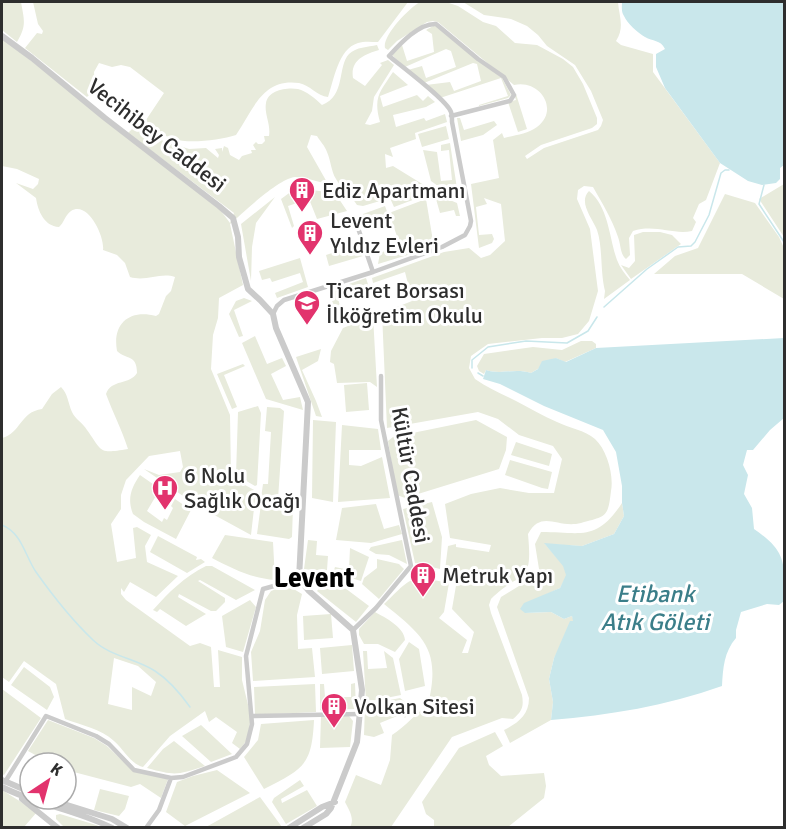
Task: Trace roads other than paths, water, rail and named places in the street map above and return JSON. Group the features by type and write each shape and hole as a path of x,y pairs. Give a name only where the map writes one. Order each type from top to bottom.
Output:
{"street":[{"path":"303,828 326,814 335,802 357,742 362,690 353,630 309,591 299,579 308,406 276,328 273,315 276,306 284,300 442,247 465,235 468,230 471,221 449,109 389,56 402,42 429,24 436,24 504,77 513,98 510,101 451,116"},
{"name":"Vecihibey Caddesi","path":"2,36 32,57 105,118 233,218 238,237 239,256 248,289 273,315"},
{"path":"358,228 373,272"},
{"name":"Kültür Caddesi","path":"353,630 376,608 411,567 381,420 381,376"},
{"path":"3,783 46,716 96,736 109,744 134,770 171,778 183,777 241,753 249,739 253,716 246,656 263,589 299,579"},
{"path":"253,716 361,714"},
{"path":"146,828 159,810 171,778"},
{"path":"3,783 18,788"},
{"path":"3,783 58,828"},
{"path":"289,828 322,807 335,802"},
{"path":"78,810 112,819 127,828"},
{"path":"50,811 50,820"},
{"path":"74,811 112,828"}],"water":[{"path":"622,2 784,2 784,165 780,168 780,179 776,183 762,185 748,181 720,163 665,88 656,67 656,54 665,49 659,42 645,37 630,25 622,13"},
{"name":"Etibank Atık Göleti","path":"784,338 784,418 753,450 747,450 743,465 748,475 744,494 752,508 754,529 772,544 781,559 784,601 779,605 767,604 741,612 736,638 725,660 722,686 638,709 551,720 553,702 549,679 554,658 570,621 573,621 572,616 564,619 551,612 525,613 520,609 524,603 560,588 566,575 563,566 544,543 582,546 614,534 624,516 616,452 603,430 544,406 500,384 483,379 486,370 531,373 538,369 542,361 556,358 566,362 596,348"}],"waterway":[{"path":"604,307 647,269 678,247 691,246 695,242 709,215 721,173 729,170"},
{"path":"764,185 759,204 784,242"},
{"path":"472,368 472,360 488,347 526,341 567,343 588,331 597,317"},
{"path":"478,373 483,376"},
{"path":"2,525 19,539 42,581 93,640 107,650 155,671 174,687 190,707"}],"place":[{"name":"Ediz Apartmanı","path":"302,213"},
{"name":"Levent Yıldız Evleri","path":"310,256"},
{"name":"Ticaret Borsası İlköğretim Okulu","path":"307,326"},
{"name":"6 Nolu Sağlık Ocağı","path":"165,511"},
{"name":"Metruk Yapı","path":"423,598"},
{"name":"Volkan Sitesi","path":"334,729"}],"district":[{"name":"Levent","path":"314,578"}]}
